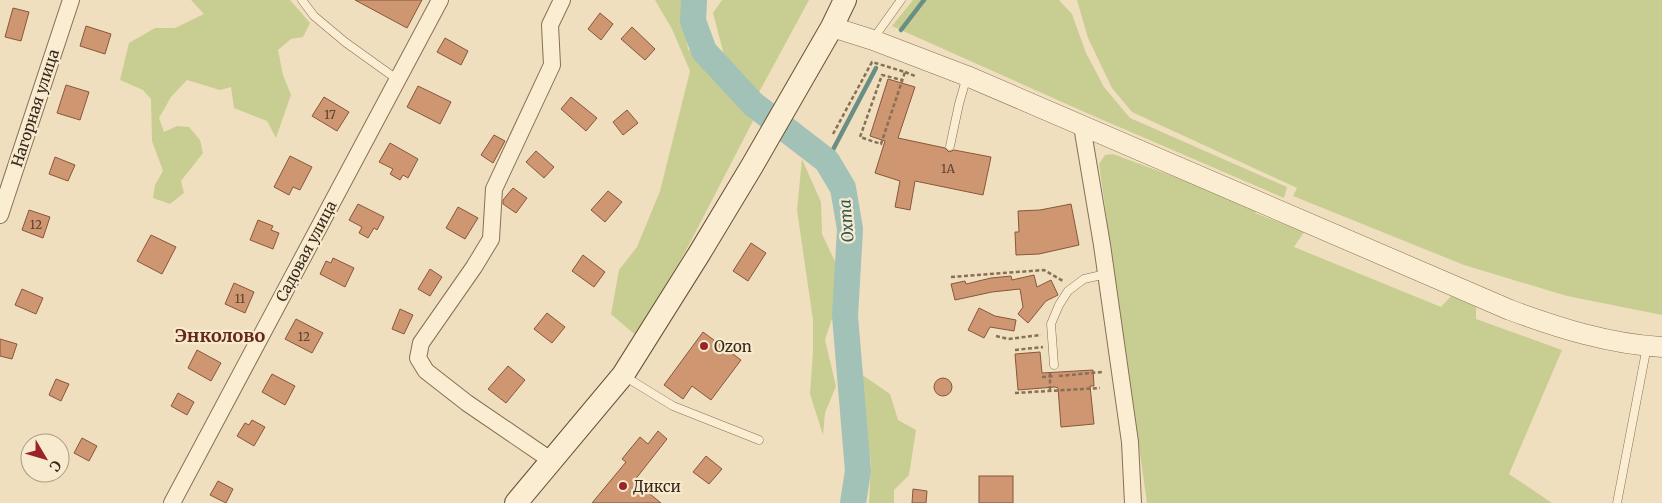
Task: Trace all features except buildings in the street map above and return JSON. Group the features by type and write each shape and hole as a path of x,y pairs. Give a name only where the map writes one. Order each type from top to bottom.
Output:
{"main road":[{"path":"516,503 623,375 752,166 832,27 845,0"}],"street":[{"name":"Нагорная улица","path":"0,216 71,0"},
{"name":"Садовая улица","path":"172,503 440,0"},
{"path":"552,461 460,398 426,371 418,358 421,343 492,239 494,189 552,65 550,26 562,0"},
{"path":"832,27 873,40 967,76 1510,310 1555,326 1599,338 1654,347"},
{"path":"1082,126 1106,274 1130,442 1133,503"}],"lane":[{"path":"302,0 314,16 345,42 398,80"},
{"path":"873,40 901,0"},
{"path":"950,146 958,104 967,76"},
{"path":"1054,365 1051,324 1059,305 1068,291 1084,278 1106,274"},
{"path":"1617,503 1654,347"},
{"path":"623,375 673,406 759,440"}],"path":[{"path":"832,134 872,62 905,72 880,144 860,137 882,75 902,80"},
{"path":"951,277 1044,270 1073,287"},
{"path":"996,336 1008,339 1042,334"},
{"path":"1015,350 1043,347"},
{"path":"1050,391 1050,374 1054,365"},
{"path":"1042,377 1102,372"},
{"path":"1015,393 1100,388"}],"green space":[{"path":"191,0 290,0 310,23 303,37 291,39 278,50 283,75 291,95 276,138 267,121 234,108 231,87 220,90 187,80 171,97 159,118 164,132 177,126 189,127 200,140 203,153 181,181 184,193 170,204 153,198 155,185 163,171 152,141 151,99 143,90 120,80 129,43 155,28 175,28 204,14"},
{"path":"655,0 681,0 688,49 753,121 640,339 611,314 619,270 637,247 660,191 690,71 672,29"},
{"path":"722,0 809,0 758,94 724,55 713,13"},
{"path":"913,0 1059,0 1072,14 1086,53 1104,87 1130,118 1287,187 1284,198 892,26"},
{"path":"1077,0 1662,0 1662,315 1567,296 1464,265 1293,196 1297,188 1132,112 1112,88 1088,38"},
{"path":"1113,154 1258,208 1255,213 1304,232 1294,247 1441,307 1451,296 1476,307 1476,319 1562,350 1509,474 1552,503 1147,503 1099,164 1105,155"},
{"path":"802,159 821,202 822,234 837,266 836,306 825,340 836,386 825,413 823,435 810,394 813,320 797,210"},
{"path":"858,372 890,394 898,420 916,430 909,475 894,490 894,503 869,503 871,464"}],"waterway":[{"name":"Охта","path":"694,0 693,21 704,51 753,104 827,161 843,188 850,229 845,316 858,471 853,503"},
{"path":"901,30 924,0"},
{"path":"827,161 876,68"}],"place":[{"name":"Ozon","path":"704,346"},
{"name":"Дикси","path":"623,486"}],"district":[{"name":"Энколово","path":"220,335"}]}
